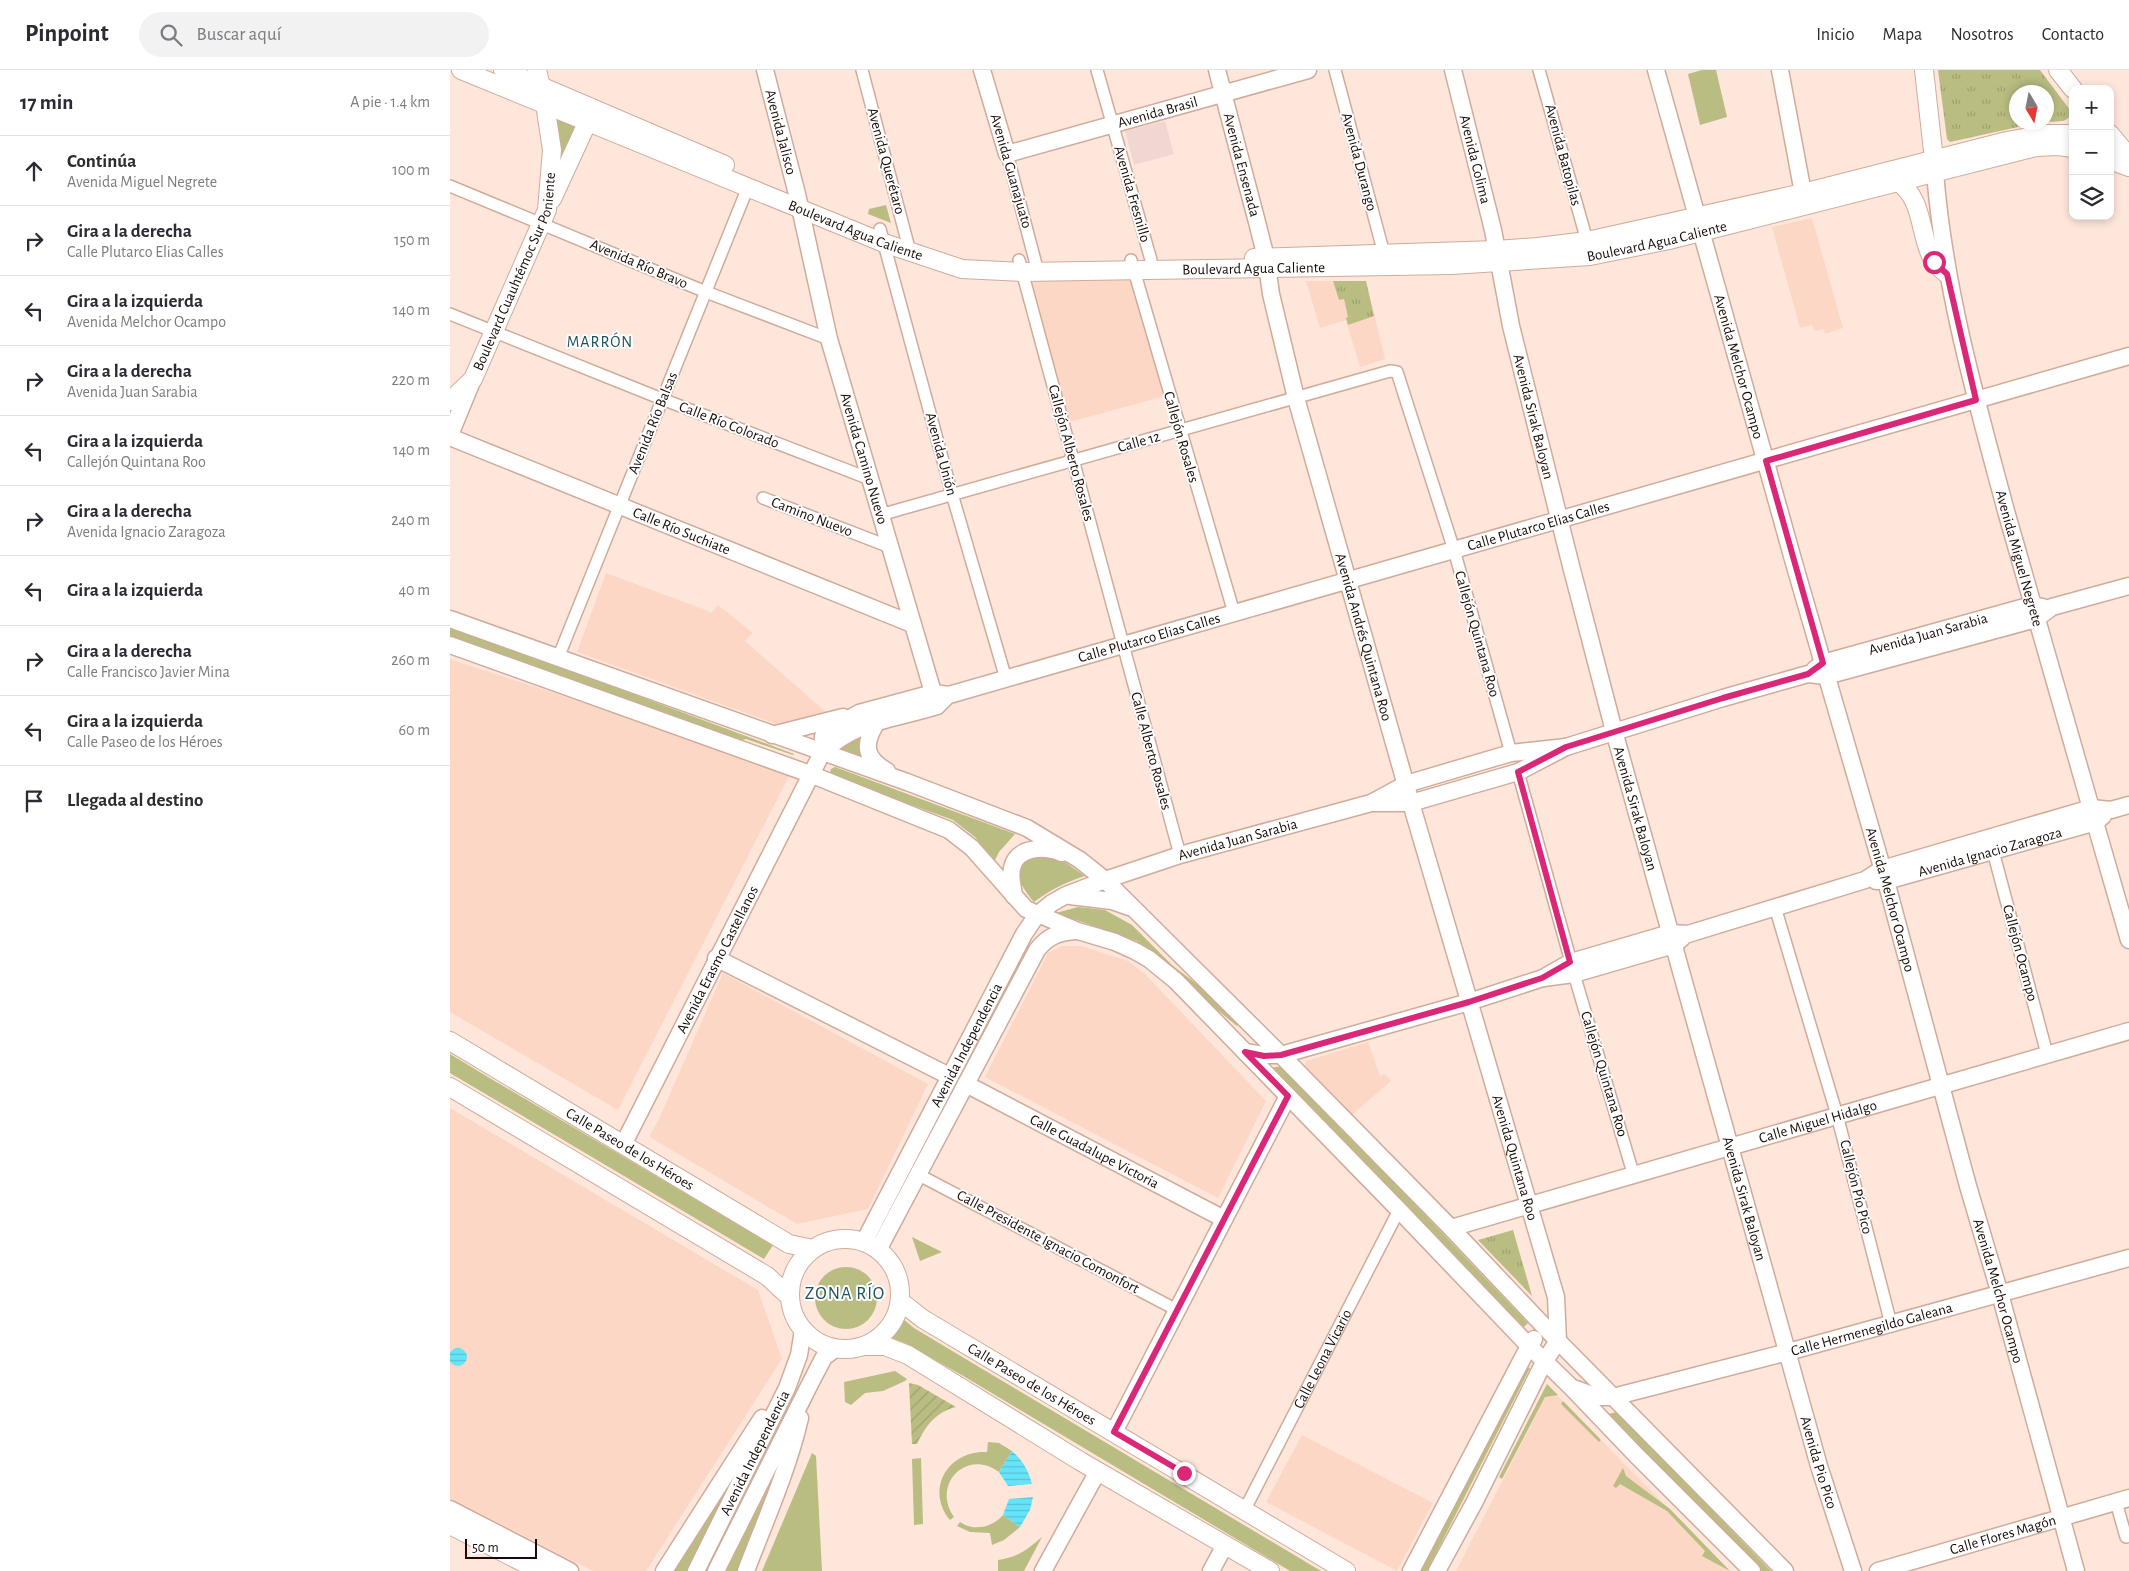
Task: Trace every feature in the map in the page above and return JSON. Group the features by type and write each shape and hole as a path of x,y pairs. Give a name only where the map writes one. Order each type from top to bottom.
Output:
{"highway":[{"path":"450,1518 512,1541"},
{"path":"450,1524 542,1571"}],"main road":[{"name":"Boulevard Agua Caliente","path":"461,70 748,187 798,202"},
{"name":"Boulevard Agua Caliente","path":"503,70 539,77 728,166 798,202 962,269 1029,266 1267,264 1497,256 1538,247 1699,224 1898,182 1935,166 2006,141 2046,134 2069,134"},
{"path":"1924,70 1935,166"},
{"path":"2058,70 2070,85"},
{"name":"Boulevard Cuauhtémoc Sur Poniente","path":"473,379 544,217 552,150 539,77"},
{"path":"544,217 588,121"},
{"name":"Boulevard Agua Caliente","path":"1132,265 1151,260 1267,264 1384,254 1590,256 1804,193 1935,166 2036,148 2058,146 2069,147"},
{"path":"2118,149 2129,167"},
{"path":"1898,182 1910,192 1915,201 1929,251 1934,262 1947,274"},
{"path":"450,401 473,379"},
{"name":"Calle Paseo de los Héroes","path":"450,1041 789,1244 813,1249"},
{"path":"450,1087 770,1278 790,1297"},
{"path":"865,1346 878,1339 889,1328 896,1316 900,1301 900,1289 896,1273 887,1258 871,1246 851,1240 824,1243 813,1249 802,1259 795,1270 790,1297 792,1309 803,1330 817,1342 835,1349 885,1346 908,1355 1098,1471 1270,1571"},
{"path":"770,1278 786,1271 790,1265 792,1259 789,1244"},
{"name":"Calle Paseo de los Héroes","path":"900,1301 923,1319 1245,1509 1346,1571"}],"street":[{"name":"Avenida Jalisco","path":"765,70 798,202"},
{"name":"Avenida Querétaro","path":"862,70 908,246"},
{"name":"Avenida Guanajuato","path":"982,70 1007,154 1029,266"},
{"name":"Avenida Fresnillo","path":"1097,70 1151,260"},
{"name":"Avenida Ensenada","path":"1217,70 1267,264"},
{"name":"Avenida Brasil","path":"1007,154 1308,70"},
{"name":"Avenida Durango","path":"1335,70 1384,254"},
{"name":"Avenida Colima","path":"1453,70 1493,230 1497,256"},
{"name":"Avenida Batopilas","path":"1540,70 1586,241"},
{"name":"Avenida Melchor Ocampo","path":"1656,70 1824,669 1884,875 1968,1186 2000,1294 2076,1571"},
{"path":"1780,70 1804,193"},
{"name":"Avenida Miguel Negrete","path":"1935,166 1939,220 1947,274 1976,400 2034,612 2129,940"},
{"name":"Avenida Río Bravo","path":"450,186 544,217 706,292 829,339"},
{"name":"Avenida Río Balsas","path":"558,658 748,187"},
{"name":"Avenida Camino Nuevo","path":"798,202 829,339 912,624 939,698"},
{"name":"Avenida Unión","path":"882,236 952,494 1006,679"},
{"name":"Avenida Sirak Baloyan","path":"1497,256 1514,335 1559,520 1614,731 1788,1352"},
{"name":"Avenida Andrés Quintana Roo","path":"1267,264 1273,304 1296,398 1469,1002"},
{"name":"Callejón Rosales","path":"1132,265 1234,613"},
{"name":"Callejón Alberto Rosales","path":"1029,266 1072,460 1123,645"},
{"name":"Calle Río Colorado","path":"450,314 662,399 870,479"},
{"name":"Calle Plutarco Elias Calles","path":"822,753 824,736 833,727 860,713 939,698 2129,356"},
{"name":"Calle 12","path":"880,515 1390,371 1397,372"},
{"name":"Callejón Quintana Roo","path":"1397,372 1454,550 1511,753"},
{"name":"Boulevard Cuauhtémoc Sur Poniente","path":"450,436 473,379"},
{"name":"Calle Río Suchiate","path":"450,436 912,624"},
{"name":"Camino Nuevo","path":"762,498 890,547"},
{"name":"Avenida Juan Sarabia","path":"1371,803 1411,803 1518,772 1566,747 1614,731 1824,669 2129,586"},
{"path":"450,619 906,782 1027,828 1080,860 1105,880 1131,908 1281,1055 1558,1342 1785,1571"},
{"path":"450,645 810,774 949,830 972,848 1026,909 1078,931 1115,942 1150,959 1176,982 1245,1052 1544,1362 1571,1387 1752,1571"},
{"name":"Calle Alberto Rosales","path":"1123,645 1180,856"},
{"name":"Calle Plutarco Elias Calles","path":"822,753 840,736 939,698"},
{"path":"771,735 860,713"},
{"path":"877,722 868,739 867,746 872,760 882,769 906,782"},
{"name":"Avenida Juan Sarabia","path":"1105,880 1180,856 1371,803 1406,784 1511,753 1566,747"},
{"name":"Avenida Erasmo Castellanos","path":"623,1145 716,958 822,753"},
{"name":"Callejón Quintana Roo","path":"1518,772 1572,968 1634,1173"},
{"name":"Avenida Ignacio Zaragoza","path":"1245,1052 1264,1056 1281,1055 1469,1002 1572,968 1865,880 2129,805"},
{"name":"Avenida Ignacio Zaragoza","path":"1884,875 1993,851 2093,815"},
{"path":"1014,897 1012,866 1020,855 1029,850 1040,848 1054,850 1080,860"},
{"name":"Callejón Ocampo","path":"1993,851 2047,1054"},
{"name":"Avenida Independencia","path":"871,1246 949,1076 1024,934 1038,915 1066,896 1105,880"},
{"path":"1066,896 1112,902 1131,908"},
{"name":"Callejón Pío Pico","path":"1776,907 1837,1115 1891,1324"},
{"name":"Avenida Independencia","path":"871,1246 919,1174 1037,950 1045,940 1058,933 1078,931"},
{"path":"716,958 949,1076"},
{"name":"Avenida Quintana Roo","path":"1469,1002 1556,1297 1558,1342"},
{"name":"Calle Miguel Hidalgo","path":"1450,1228 1634,1173 2129,1031"},
{"name":"Calle Guadalupe Victoria","path":"966,1084 1224,1218"},
{"path":"1114,1432 1288,1096"},
{"name":"Calle Presidente Ignacio Comonfort","path":"919,1174 1177,1310"},
{"name":"Calle Leona Vicario","path":"1245,1509 1399,1210"},
{"name":"Calle Hermenegildo Galeana","path":"1614,1397 1788,1352 2129,1258"},
{"path":"1411,1571 1529,1346 1558,1312"},
{"name":"Avenida Independencia","path":"696,1571 788,1388 799,1355 803,1330"},
{"path":"1437,1571 1474,1503 1544,1362 1558,1342"},
{"name":"Avenida Independencia","path":"716,1571 805,1392 824,1357 835,1349"},
{"name":"Avenida Pio Pico","path":"1788,1352 1819,1466 1854,1571"},
{"path":"1571,1387 1597,1397 1614,1397"},
{"path":"664,1571 768,1408 788,1388"},
{"path":"746,1571 795,1437 805,1392"},
{"path":"1043,1571 1098,1471"},
{"path":"2122,1500 2126,1538"},
{"name":"Calle Flores Magón","path":"1878,1571 2122,1500"},
{"path":"450,1509 570,1571"},
{"path":"1211,1571 1225,1545"}],"shaded area":[{"path":"1165,121 1174,154 1134,165 1125,131"},
{"path":"1812,218 1843,328 1825,334 1824,329 1814,331 1812,325 1800,328 1772,227"},
{"path":"1132,278 1165,396 1070,422 1031,280"},
{"path":"1306,281 1366,281 1385,359 1360,367 1346,320 1320,328"},
{"path":"606,573 711,613 718,605 753,633 745,641 826,712 779,725 577,652"},
{"path":"450,659 627,717 790,774 618,1110 450,1012"},
{"path":"1062,946 1082,946 1128,961 1145,974 1266,1101 1218,1198 985,1077 1048,953"},
{"path":"723,973 928,1084 868,1209 797,1224 651,1138 650,1135 659,1119"},
{"path":"1368,1042 1380,1076 1385,1074 1391,1081 1352,1115 1305,1066 1306,1061"},
{"path":"450,1108 758,1290 782,1359 646,1571 593,1571 450,1498"},
{"path":"1550,1388 1730,1571 1456,1571"},
{"path":"1302,1435 1433,1503 1397,1571 1266,1502"}],"green space":[{"path":"1702,70 1716,70 1727,117 1700,125 1688,74"},
{"path":"1938,70 2040,70 2051,85 2009,85 2009,129 1950,142 1947,139"},
{"path":"2054,89 2069,109 2069,118 2063,121 2054,122"},
{"path":"556,118 581,129 554,187 560,144"},
{"path":"886,205 891,223 868,214 869,209"},
{"path":"1333,281 1366,281 1374,316 1348,325 1344,299 1339,300"},
{"path":"450,626 794,754 746,739 735,742 450,639"},
{"path":"859,736 859,751 865,761 837,751 847,741"},
{"path":"835,767 1015,834 999,852 994,862 975,837 953,820 832,776 830,773 831,769"},
{"path":"1041,855 1059,858 1085,876 1058,887 1034,902 1020,881 1018,869 1020,863 1025,859"},
{"path":"1078,907 1105,910 1132,925 1172,965 1216,999 1238,1024 1237,1026 1215,1008 1211,1007 1166,962 1137,941 1056,913"},
{"path":"450,1054 773,1245 764,1259 450,1073"},
{"path":"1283,1066 1528,1323 1524,1327 1270,1068"},
{"path":"1513,1230 1532,1296 1478,1240"},
{"path":"912,1237 942,1252 920,1261"},
{"path":"840,1267 852,1267 868,1276 875,1286 877,1298 875,1310 868,1320 852,1329 840,1329 829,1324 820,1315 815,1304 815,1292 820,1281 829,1272"},
{"path":"902,1318 914,1328 1321,1571 1290,1571 965,1377 905,1343 891,1338 898,1329"},
{"path":"1525,1366 1530,1368 1427,1571 1420,1571"},
{"path":"895,1371 907,1379 883,1391 865,1393 851,1405 845,1402 844,1382"},
{"path":"909,1383 918,1385 956,1407 943,1412 932,1420 917,1444 912,1444"},
{"path":"1547,1384 1558,1395 1545,1397 1502,1479 1499,1477"},
{"path":"1563,1401 1601,1440 1599,1442 1561,1404"},
{"path":"1617,1412 1771,1571 1762,1571 1608,1414"},
{"path":"988,1442 999,1443 1012,1451 999,1472 987,1466 975,1464 965,1467 956,1473 950,1482 947,1493 948,1505 954,1517 950,1520 943,1508 940,1496 940,1484 944,1474 961,1457 973,1453 987,1452"},
{"path":"812,1453 816,1456 822,1571 762,1571"},
{"path":"921,1458 923,1524 914,1525 912,1459"},
{"path":"1623,1468 1626,1476 1670,1509 1730,1571 1702,1556 1705,1551 1667,1511 1620,1484 1616,1488 1613,1486"},
{"path":"739,1469 687,1571 673,1571"},
{"path":"771,1483 738,1571 725,1571"},
{"path":"1003,1515 1020,1527 1004,1540 992,1545 990,1533 970,1532 957,1526 960,1522 971,1527 983,1527 994,1523"},
{"path":"1042,1537 1024,1571 998,1571 998,1560 1022,1552"}],"water":[{"path":"454,1348 462,1348 467,1353 465,1364 454,1366 449,1361 449,1353"},
{"path":"1012,1451 1025,1466 1032,1484 1008,1486 999,1472"},
{"path":"1033,1497 1030,1510 1020,1527 1003,1515 1009,1499"}],"district":[{"name":"MARRÓN","path":"600,342"},
{"name":"ZONA RÍO","path":"845,1294"}],"route":[{"path":"1184,1473 1114,1432 1288,1096 1245,1052 1264,1056 1281,1055 1469,1002 1542,978 1570,962 1518,772 1566,747 1723,698 1808,674 1823,663 1766,461 1976,400 1947,274 1934,262"}]}
